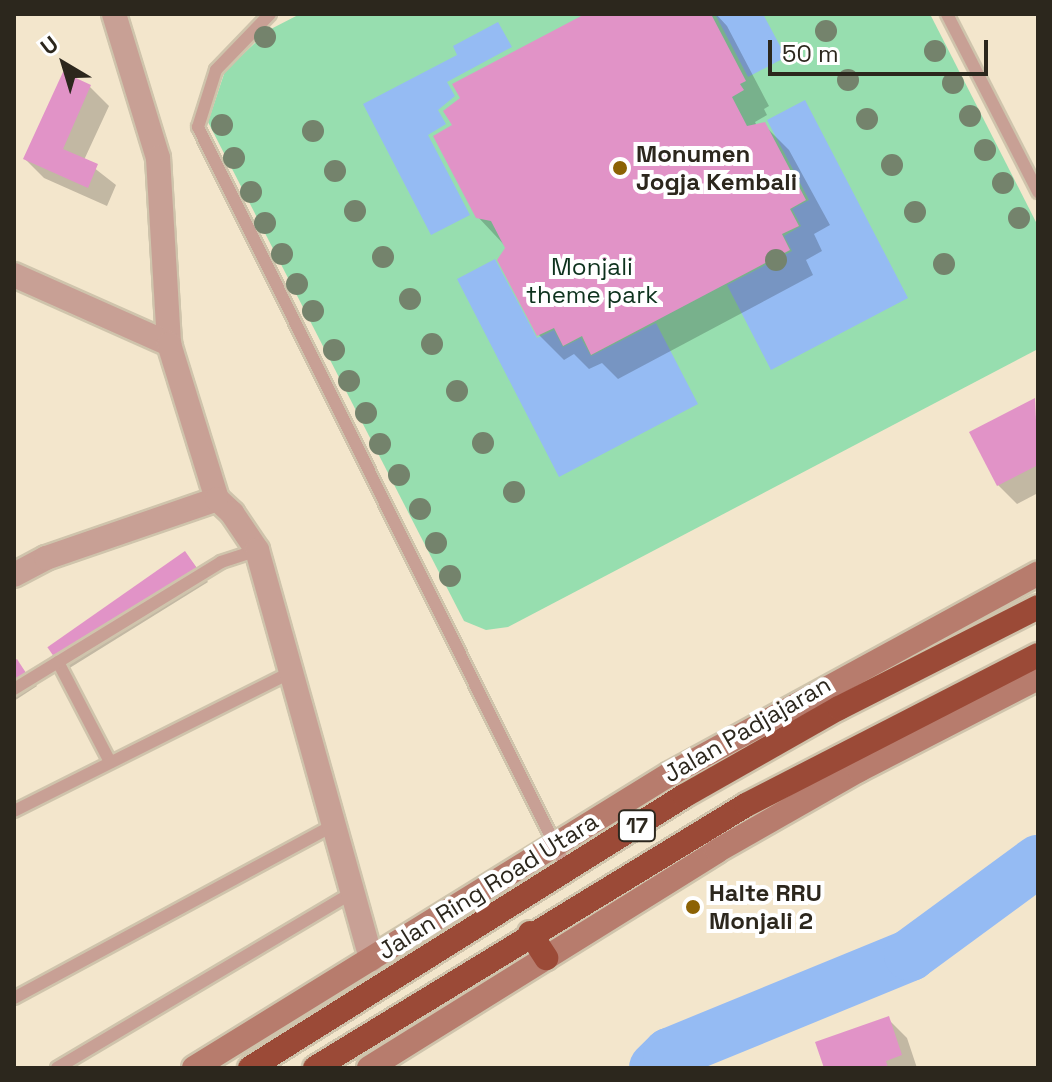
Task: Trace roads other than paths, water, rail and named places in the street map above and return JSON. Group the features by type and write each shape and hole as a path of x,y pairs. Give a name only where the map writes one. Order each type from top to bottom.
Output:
{"highway":[{"name":"Jalan Padjajaran","path":"250,1068 567,869 839,708 1038,607"},
{"name":"17","path":"315,1068 530,933 746,805 1038,655"},
{"path":"530,933 546,958"}],"street":[{"path":"114,14 158,158 169,344 217,499 257,550 371,959"},
{"path":"14,275 169,344"},
{"path":"14,575 46,558 217,499"},
{"name":"Jalan Ring Road Utara","path":"194,1068 670,774 1038,573"},
{"path":"369,1068 847,777 1038,678"}],"lane":[{"path":"270,14 216,70 198,127 567,869"},
{"path":"947,14 1038,192"},
{"path":"14,689 221,562 257,550"},
{"path":"58,662 110,762"},
{"path":"14,811 291,672"},
{"path":"14,998 334,825"},
{"path":"57,1068 352,893"}],"water":[{"path":"715,14 763,14 786,57 748,77"},
{"path":"498,22 512,47 447,82 455,96 438,110 446,124 428,135 470,215 431,235 363,104 457,55 453,46"},
{"path":"805,100 908,298 771,370 727,285 792,251 784,236 801,226 792,209 809,200 767,120"},
{"path":"495,259 537,338 554,330 563,347 581,338 591,356 656,323 698,404 559,477 457,279"}],"waterway":[{"path":"655,1068 669,1054 910,955 1038,861"}],"place":[{"name":"Monumen Jogja Kembali","path":"620,168"},
{"name":"Halte RRU Monjali 2","path":"693,907"}],"park label":[{"name":"Monjali theme park","path":"592,281"}]}
